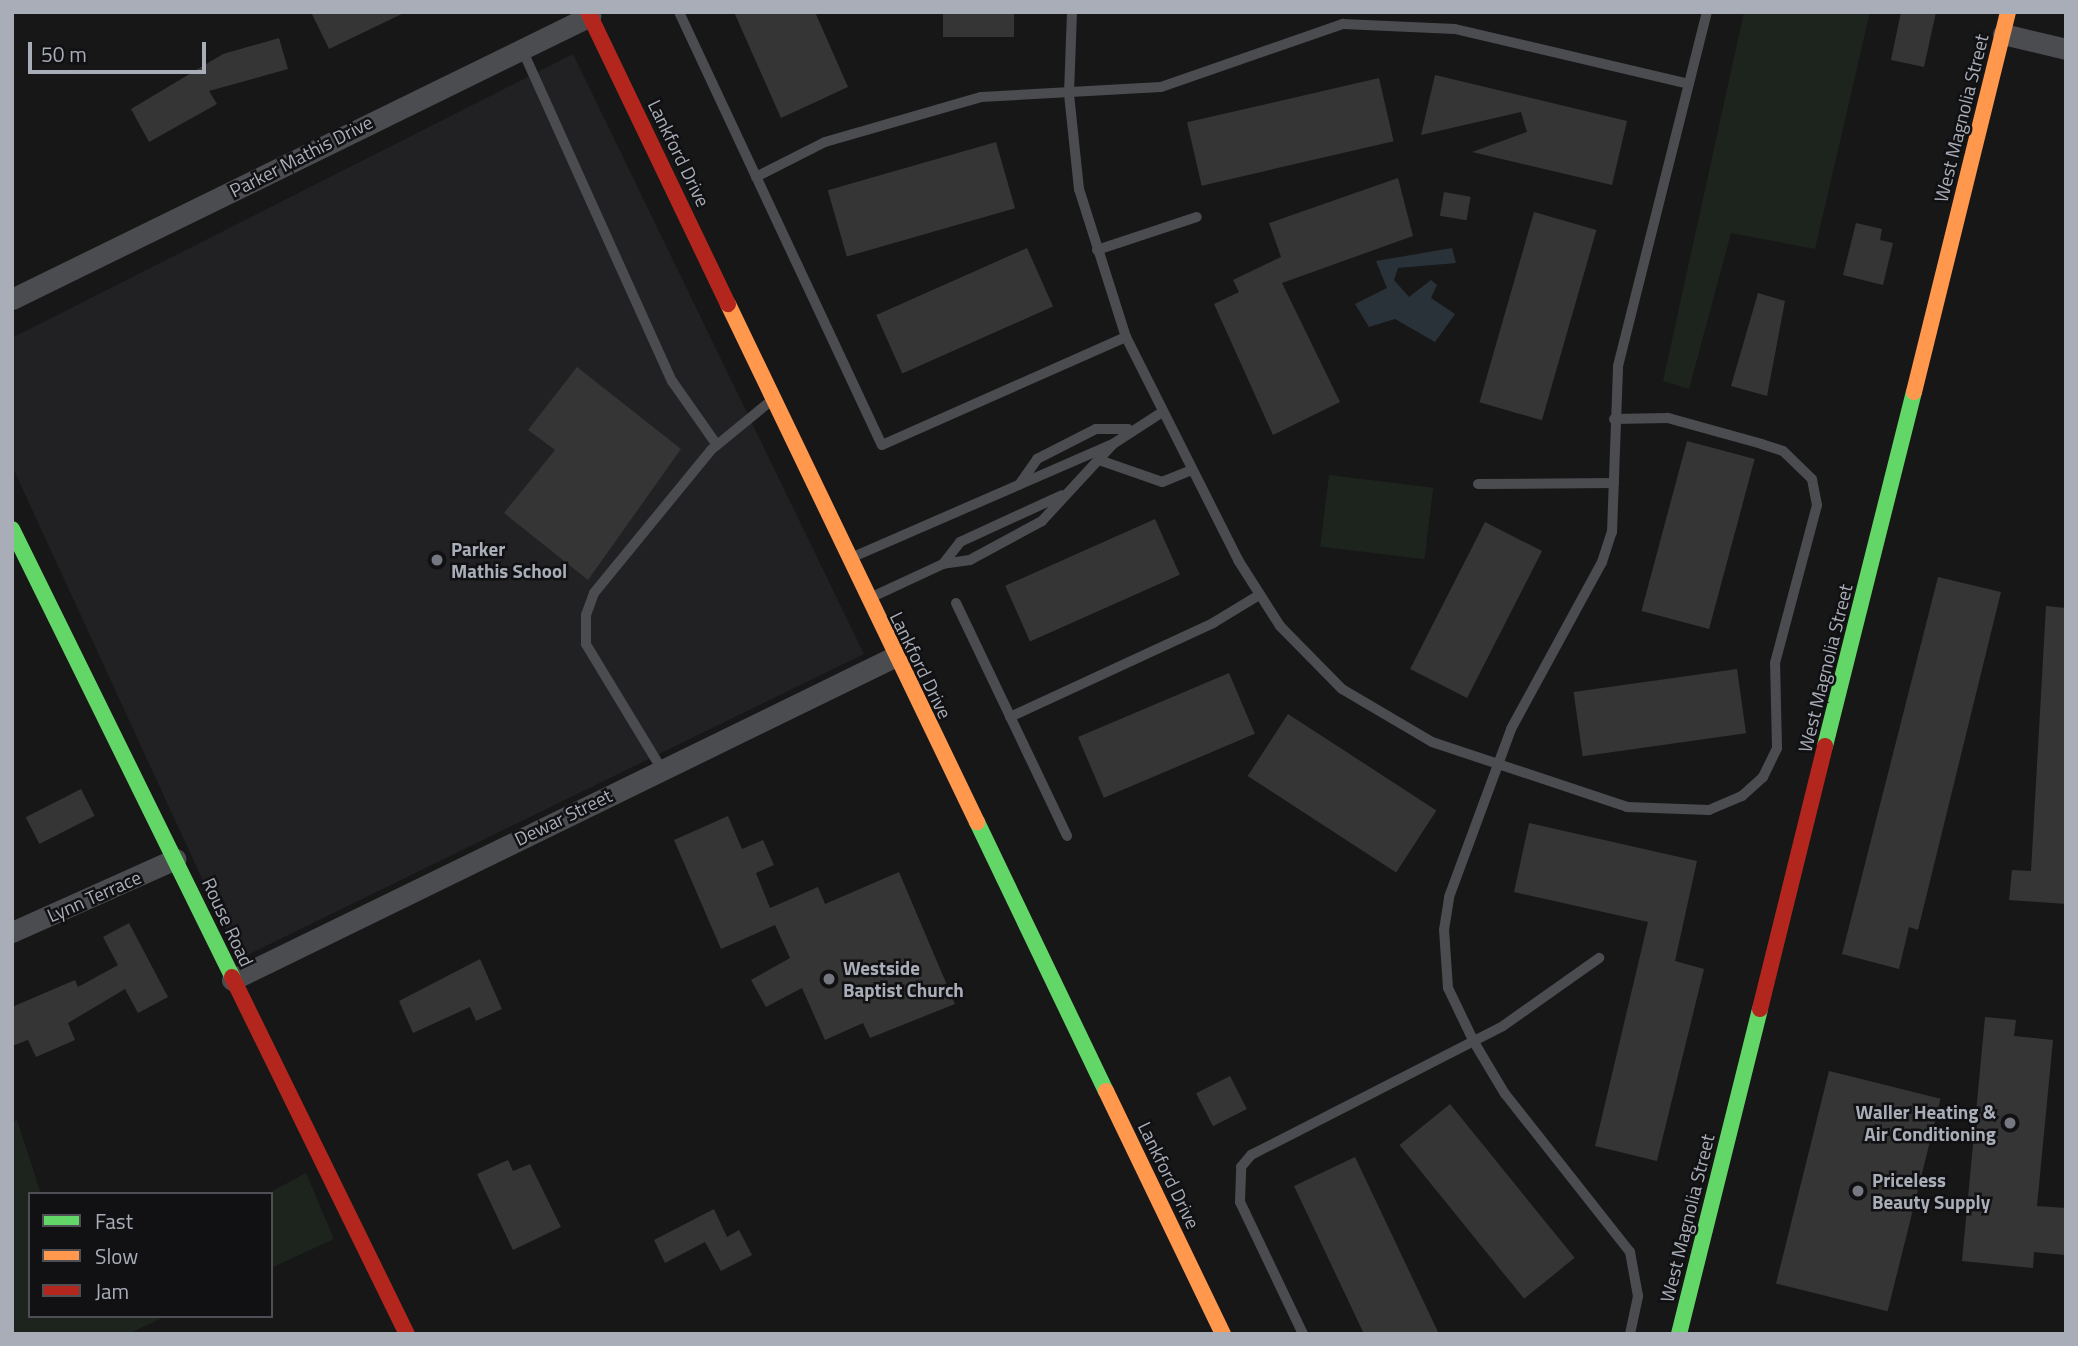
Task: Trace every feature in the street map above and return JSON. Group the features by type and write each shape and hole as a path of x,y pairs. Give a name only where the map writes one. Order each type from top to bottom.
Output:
{"street":[{"name":"West Magnolia Street","path":"1679,1334 2008,12"},
{"name":"Parker Mathis Drive","path":"12,299 589,14"},
{"name":"Lankford Drive","path":"589,14 774,399 866,599 1223,1334"},
{"path":"2003,34 2066,50"},
{"name":"Rouse Road","path":"12,528 407,1334"},
{"name":"Dewar Street","path":"232,980 661,768 894,657"},
{"name":"Lynn Terrace","path":"12,932 175,859"}],"lane":[{"path":"679,12 882,445 1126,337"},
{"path":"1072,12 1069,94 1079,189 1097,250 1126,337 1161,413 1259,595 1342,689 1432,742 1496,767 1627,807 1679,813 1709,810 1742,796 1763,777 1777,748 1775,663 1817,505 1812,479 1783,451 1762,444 1668,418 1614,419"},
{"path":"1630,1334 1638,1296 1630,1252 1505,1094 1474,1042 1448,988 1444,930 1449,897 1496,767 1602,562 1612,532 1614,419 1619,366 1707,12"},
{"path":"756,177 825,142 982,97 1161,87 1343,24 1413,17 1689,84"},
{"path":"521,47 672,381 717,445"},
{"path":"1097,250 1197,217"},
{"path":"661,768 586,644 586,615 594,593 717,445 774,399"},
{"path":"866,599 943,564 1007,542 1042,521 1128,429 1161,413"},
{"path":"1019,486 1037,459 1096,429 1128,429"},
{"path":"847,559 1113,444"},
{"path":"1099,460 1162,482 1191,470"},
{"path":"1478,484 1614,483"},
{"path":"943,564 960,542 1070,491"},
{"path":"1010,717 1213,623 1259,595"},
{"path":"956,603 1067,836"},
{"path":"1303,1334 1240,1202 1241,1167 1251,1155 1474,1042 1599,958"}],"shaded area":[{"path":"1744,12 1870,12 1815,249 1731,233 1689,389 1663,381"},
{"name":"Parker Mathis School","path":"573,54 864,654 239,959 12,466 12,338"},
{"path":"1452,248 1456,263 1398,268 1394,280 1409,297 1431,280 1437,285 1431,298 1455,314 1435,342 1395,319 1369,327 1355,304 1387,288 1376,261"},
{"path":"1329,475 1433,488 1424,559 1320,546"},
{"path":"17,1120 40,1192 28,1192 28,1318 162,1318 128,1334 12,1334 12,1122"},
{"path":"306,1173 334,1239 273,1267 273,1192 271,1192"}],"building":[{"path":"311,12 406,12 329,49"},
{"path":"734,12 815,12 848,87 781,118"},
{"path":"943,12 1014,12 1014,37 943,37"},
{"path":"1901,12 1936,12 1924,67 1891,60"},
{"path":"279,38 288,69 209,91 217,104 149,142 131,109 223,54"},
{"path":"1435,75 1627,121 1612,185 1472,152 1527,132 1521,112 1421,135"},
{"path":"1379,78 1394,141 1202,186 1187,122"},
{"path":"996,142 1015,208 847,257 828,190"},
{"path":"1398,178 1413,236 1282,283 1340,402 1273,435 1214,304 1239,292 1233,280 1281,257 1269,223"},
{"path":"1444,192 1471,197 1466,220 1440,216"},
{"path":"1534,212 1596,230 1542,420 1479,402"},
{"path":"1856,223 1882,229 1880,240 1893,243 1883,285 1843,275"},
{"path":"1027,248 1053,306 902,374 876,315"},
{"path":"1758,293 1785,301 1767,396 1731,386"},
{"path":"577,367 681,449 588,580 504,513 555,450 528,430"},
{"path":"1687,441 1755,459 1709,629 1641,611"},
{"path":"1155,519 1180,575 1030,641 1005,586"},
{"path":"1485,522 1542,551 1467,698 1410,669"},
{"path":"1938,577 2001,592 1918,930 1909,927 1899,969 1842,954"},
{"path":"2046,606 2066,608 2066,904 2009,900 2012,870 2031,871"},
{"path":"1737,669 1746,733 1583,756 1574,692"},
{"path":"1229,673 1255,734 1104,798 1078,737"},
{"path":"1288,714 1436,810 1396,872 1248,776"},
{"path":"81,789 95,816 39,844 26,817"},
{"path":"728,816 742,849 763,840 774,865 756,873 770,908 818,887 825,904 899,872 955,1004 870,1038 863,1023 825,1040 802,988 766,1007 751,980 790,958 775,925 721,949 674,840"},
{"path":"1529,823 1697,861 1675,961 1704,969 1657,1161 1595,1146 1648,922 1514,892"},
{"path":"129,923 168,997 138,1013 125,989 68,1023 75,1040 36,1057 28,1040 12,1046 12,1007 75,980 78,987 118,965 103,937"},
{"path":"480,959 502,1009 476,1021 470,1007 413,1033 399,1001"},
{"name":"Waller Heating & Air Conditioning","path":"1985,1017 2016,1020 2014,1036 2053,1040 2037,1206 2066,1208 2066,1245 2065,1255 2034,1252 2033,1268 1962,1261"},
{"name":"Priceless Beauty Supply","path":"1829,1071 1941,1099 1888,1311 1776,1283"},
{"path":"1230,1076 1247,1109 1213,1126 1196,1093"},
{"path":"1450,1104 1575,1258 1524,1299 1399,1145"},
{"path":"1355,1157 1439,1334 1364,1334 1294,1186"},
{"path":"508,1160 513,1171 530,1164 561,1227 513,1250 477,1174"},
{"path":"714,1209 727,1237 739,1230 752,1255 721,1271 705,1242 665,1263 654,1240"}],"traffic: fast":[{"path":"1825,746 1914,392"},
{"path":"12,529 232,977"},
{"path":"977,822 1106,1091"},
{"path":"1679,1334 1760,1009"}],"traffic: slow":[{"path":"1914,392 2008,12"},
{"path":"728,304 977,822"},
{"path":"1106,1091 1223,1334"}],"traffic: jam":[{"path":"588,12 728,304"},
{"path":"1760,1009 1825,746"},
{"path":"232,977 407,1334"}],"place":[{"name":"Parker Mathis School","path":"437,560"},
{"name":"Westside Baptist Church","path":"829,979"},
{"name":"Waller Heating & Air Conditioning","path":"2010,1123"},
{"name":"Priceless Beauty Supply","path":"1858,1191"}]}
